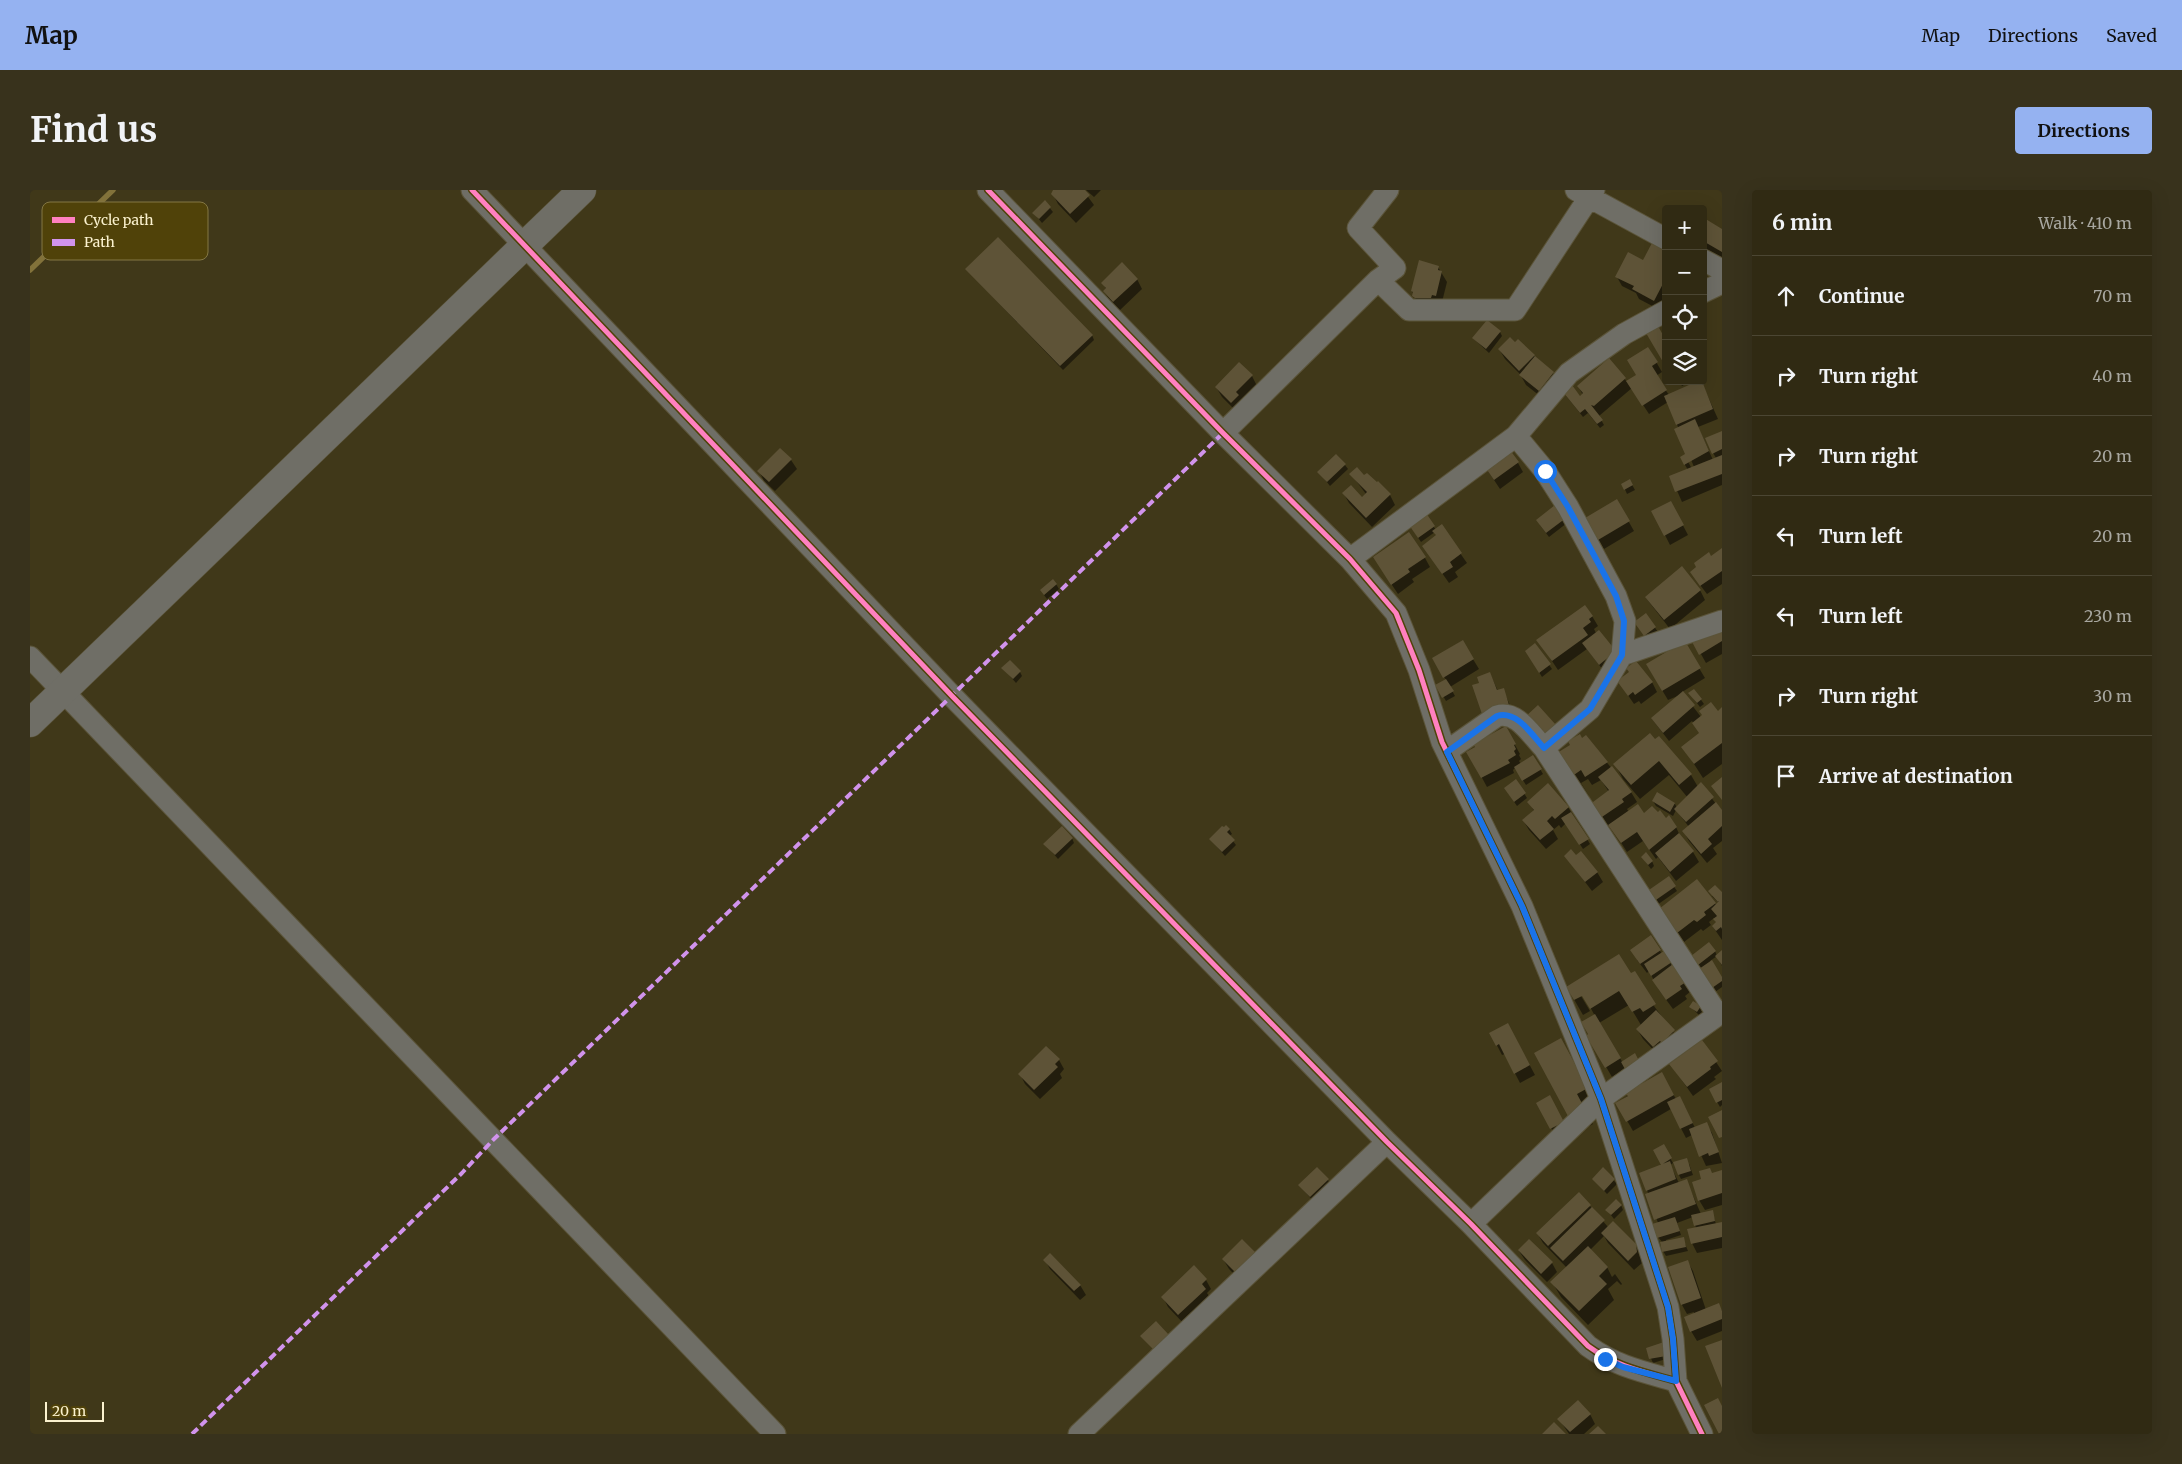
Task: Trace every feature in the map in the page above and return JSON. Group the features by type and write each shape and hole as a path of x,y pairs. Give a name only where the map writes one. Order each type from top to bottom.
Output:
{"street":[{"path":"472,190 945,689 1387,1142 1471,1224 1588,1346 1605,1359 1623,1367 1676,1381"},
{"path":"30,723 582,190"},
{"path":"988,190 1223,433 1350,560 1396,613 1420,670 1447,752 1522,906 1601,1099 1668,1307 1673,1339 1676,1381 1702,1434"},
{"path":"1223,433 1378,280 1396,268 1358,228 1388,190"},
{"path":"1378,280 1409,310 1515,310 1586,192 1662,237"},
{"path":"1707,262 1722,270"},
{"path":"1707,290 1722,283"},
{"path":"1350,560 1516,436 1569,373 1624,334 1662,313"},
{"path":"1516,436 1545,471 1568,507 1616,596 1624,621 1622,655 1590,709 1544,748"},
{"path":"1622,655 1722,621"},
{"path":"30,657 775,1434"},
{"path":"1447,752 1497,716 1505,714 1514,717 1544,748 1720,1013 1601,1099 1471,1224"},
{"path":"1079,1434 1387,1142"}],"building":[{"path":"1053,190 1085,190 1090,195 1070,214 1051,194"},
{"path":"1045,200 1051,207 1039,219 1032,213"},
{"path":"1707,220 1722,229 1722,252 1707,243"},
{"path":"998,237 1093,335 1060,366 965,269"},
{"path":"1653,241 1662,246 1662,286 1654,301 1632,289 1634,286 1615,277 1628,252 1643,260"},
{"path":"1419,260 1439,266 1438,270 1442,271 1436,296 1432,295 1431,298 1415,298 1412,296 1413,292 1411,291"},
{"path":"1122,262 1138,279 1113,302 1103,291 1106,288 1101,283"},
{"path":"1487,320 1501,331 1486,349 1472,338"},
{"path":"1658,326 1662,333 1662,360 1646,333"},
{"path":"1510,337 1515,342 1518,339 1535,355 1519,371 1498,349"},
{"path":"1648,347 1658,362 1652,366 1662,385 1667,390 1642,406 1626,381 1636,375 1627,360"},
{"path":"1535,356 1554,372 1539,391 1519,375"},
{"path":"1609,358 1626,378 1594,406 1591,405 1603,420 1597,424 1585,409 1580,413 1563,392 1572,385 1580,396 1583,393 1577,386"},
{"path":"1239,362 1253,375 1236,392 1239,395 1231,403 1215,387"},
{"path":"1689,385 1704,385 1713,409 1676,425 1664,396"},
{"path":"1695,419 1709,451 1684,465 1680,457 1685,454 1674,429"},
{"path":"1722,431 1722,449 1712,454 1705,438"},
{"path":"780,448 792,459 769,482 757,471"},
{"path":"1510,450 1519,462 1494,480 1485,467"},
{"path":"1336,454 1346,464 1327,482 1317,472"},
{"path":"1722,455 1722,474 1675,492 1669,476"},
{"path":"1357,467 1364,475 1367,473 1378,481 1391,494 1366,518 1342,493 1351,485 1362,497 1367,492 1349,474"},
{"path":"1630,479 1633,485 1624,490 1621,484"},
{"path":"1617,499 1630,521 1598,540 1585,518"},
{"path":"1671,501 1684,525 1664,536 1651,511"},
{"path":"1555,505 1566,518 1546,533 1536,520"},
{"path":"1426,513 1435,526 1418,538 1409,525"},
{"path":"1442,524 1462,553 1450,562 1453,567 1442,574 1422,546 1436,535 1432,531"},
{"path":"1409,532 1426,557 1408,569 1410,572 1391,585 1373,557"},
{"path":"1722,548 1722,571 1700,586 1690,572 1696,567 1694,563 1709,552 1711,556"},
{"path":"1682,566 1701,590 1664,620 1645,597"},
{"path":"1053,579 1057,584 1044,595 1040,590"},
{"path":"1585,605 1593,616 1589,619 1591,622 1583,628 1588,635 1552,661 1536,640"},
{"path":"1646,613 1656,627 1644,636 1634,622"},
{"path":"1722,622 1722,641 1699,655 1691,640"},
{"path":"1599,630 1616,651 1599,665 1582,643"},
{"path":"1463,640 1474,659 1443,678 1432,658"},
{"path":"1685,641 1701,668 1662,691 1646,664"},
{"path":"1535,643 1551,664 1539,673 1525,651"},
{"path":"1010,660 1021,671 1013,679 1001,668"},
{"path":"1636,661 1653,682 1635,695 1633,692 1628,696 1617,681 1629,672 1626,668"},
{"path":"1490,672 1497,690 1504,688 1509,705 1482,714 1472,685 1479,683 1477,677"},
{"path":"1446,679 1454,691 1442,698 1435,685"},
{"path":"1694,689 1702,699 1697,703 1688,693"},
{"path":"1683,691 1695,705 1663,733 1651,718"},
{"path":"1711,702 1718,711 1722,707 1722,743 1694,764 1681,747 1699,733 1692,723 1702,715 1699,711"},
{"path":"1538,705 1556,725 1543,737 1525,717"},
{"path":"1506,726 1516,744 1514,745 1516,749 1514,751 1516,755 1508,760 1510,763 1481,778 1466,752 1475,747 1473,744"},
{"path":"1650,733 1655,739 1659,736 1692,774 1679,785 1659,761 1631,785 1613,764"},
{"path":"1580,734 1582,738 1586,735 1608,762 1585,777 1581,770 1571,777 1557,753 1570,745 1568,741"},
{"path":"1533,755 1542,769 1522,781 1514,767"},
{"path":"1612,766 1632,792 1622,799 1624,802 1596,821 1589,805 1609,790 1598,777"},
{"path":"1722,777 1722,800 1711,786"},
{"path":"1516,779 1526,793 1514,802 1504,788"},
{"path":"1701,782 1714,797 1686,822 1674,809"},
{"path":"1548,783 1569,807 1555,819 1552,816 1547,821 1554,829 1540,840 1522,820 1534,810 1527,802"},
{"path":"1657,792 1675,803 1670,812 1652,801"},
{"path":"1716,802 1722,810 1722,826 1708,839 1712,844 1701,854 1682,831"},
{"path":"1638,804 1644,813 1652,806 1658,812 1660,810 1666,818 1669,815 1677,827 1649,850 1637,832 1621,843 1608,825"},
{"path":"1571,812 1589,839 1579,845 1561,818"},
{"path":"1226,825 1230,829 1227,832 1235,840 1222,852 1209,839 1222,826"},
{"path":"1062,826 1073,838 1055,855 1043,844"},
{"path":"1679,833 1694,851 1670,872 1655,853"},
{"path":"1571,849 1576,855 1581,851 1598,872 1585,882 1564,856"},
{"path":"1646,852 1653,861 1648,865 1641,857"},
{"path":"1669,876 1676,886 1653,902 1646,892"},
{"path":"1697,879 1716,903 1704,912 1706,915 1697,922 1694,920 1677,933 1659,909"},
{"path":"1715,885 1722,892 1722,929 1721,927 1716,931 1712,926 1716,922 1713,919 1717,916 1711,909 1718,902 1708,891"},
{"path":"1651,935 1661,950 1640,964 1630,950"},
{"path":"1709,942 1716,951 1698,965 1691,956"},
{"path":"1722,950 1722,965 1715,956"},
{"path":"1664,951 1672,962 1651,976 1644,964"},
{"path":"1619,954 1631,973 1635,971 1656,1004 1643,1012 1640,1008 1632,1012 1619,991 1590,1009 1582,996 1574,1000 1566,987"},
{"path":"1712,960 1722,977 1722,981 1712,988 1699,969"},
{"path":"1673,964 1686,982 1680,986 1682,989 1666,1000 1652,980"},
{"path":"1693,1001 1701,1006 1697,1012 1689,1007"},
{"path":"1656,1010 1675,1030 1662,1043 1660,1041 1653,1047 1636,1029"},
{"path":"1595,1014 1621,1058 1605,1068 1586,1036 1588,1034 1581,1022"},
{"path":"1508,1023 1530,1065 1514,1074 1499,1044 1496,1046 1489,1033"},
{"path":"1561,1038 1588,1088 1577,1094 1585,1109 1569,1118 1534,1053"},
{"path":"1702,1040 1718,1061 1710,1067 1711,1069 1687,1087 1669,1064"},
{"path":"1046,1046 1060,1059 1055,1064 1058,1067 1034,1090 1018,1074"},
{"path":"1635,1053 1640,1063 1626,1071 1621,1062"},
{"path":"1662,1072 1674,1095 1626,1122 1615,1103 1628,1096 1625,1093"},
{"path":"1722,1082 1722,1100 1716,1103 1709,1089"},
{"path":"1550,1095 1564,1122 1550,1129 1536,1103"},
{"path":"1680,1096 1693,1123 1680,1129 1667,1102"},
{"path":"1722,1110 1722,1137 1719,1138 1708,1117"},
{"path":"1707,1122 1719,1152 1709,1156 1708,1153 1699,1157 1689,1129"},
{"path":"1664,1144 1672,1158 1661,1165 1653,1150"},
{"path":"1687,1158 1691,1171 1678,1175 1673,1162"},
{"path":"1670,1161 1676,1179 1646,1191 1639,1173"},
{"path":"1317,1167 1329,1179 1310,1197 1298,1185"},
{"path":"1603,1167 1615,1179 1604,1191 1592,1179"},
{"path":"1710,1168 1712,1173 1722,1170 1722,1193 1698,1201 1692,1182 1701,1179 1699,1171"},
{"path":"1687,1179 1696,1204 1654,1220 1645,1194"},
{"path":"1579,1192 1591,1205 1548,1246 1536,1233"},
{"path":"1616,1199 1622,1205 1611,1215 1605,1210"},
{"path":"1592,1207 1605,1220 1563,1261 1550,1248"},
{"path":"1713,1210 1715,1221 1694,1226 1691,1215"},
{"path":"1675,1217 1680,1231 1657,1238 1652,1224"},
{"path":"1613,1221 1636,1244 1637,1252 1628,1261 1601,1233"},
{"path":"1722,1222 1722,1237 1691,1244 1687,1229"},
{"path":"1684,1237 1686,1247 1662,1252 1660,1242"},
{"path":"1242,1239 1255,1252 1235,1272 1222,1259"},
{"path":"1529,1239 1553,1262 1541,1274 1518,1250"},
{"path":"1588,1246 1608,1267 1599,1276 1607,1284 1579,1311 1550,1282"},
{"path":"1050,1253 1081,1285 1074,1291 1043,1260"},
{"path":"1688,1260 1701,1298 1681,1305 1668,1267"},
{"path":"1194,1265 1207,1279 1202,1284 1206,1289 1178,1315 1161,1297"},
{"path":"1719,1303 1722,1319 1690,1332 1684,1317"},
{"path":"1156,1321 1169,1335 1154,1350 1140,1336"},
{"path":"1722,1340 1722,1388 1705,1346"},
{"path":"1667,1341 1672,1355 1649,1359 1646,1348"},
{"path":"1718,1398 1722,1406 1722,1434 1719,1434 1704,1405"},
{"path":"1578,1400 1591,1414 1570,1432 1557,1419"},
{"path":"1554,1422 1566,1434 1542,1434"},
{"path":"1598,1426 1606,1434 1589,1434"}],"waterway":[{"path":"101,202 113,190"},
{"path":"30,270 42,258"}],"marked path":[{"path":"192,1434 1223,433"}],"cycle path":[{"path":"472,190 952,696 1387,1142 1471,1224 1588,1346 1619,1363 1676,1381"},
{"path":"988,190 1223,433 1350,559 1396,613 1419,670 1442,742 1522,906 1601,1099 1668,1307 1673,1339 1676,1381 1702,1434"}],"route":[{"path":"1545,471 1568,507 1616,596 1624,621 1622,655 1590,709 1544,748 1514,717 1505,714 1497,716 1447,752 1522,906 1601,1099 1668,1307 1673,1339 1676,1381 1623,1367 1605,1359"}]}
